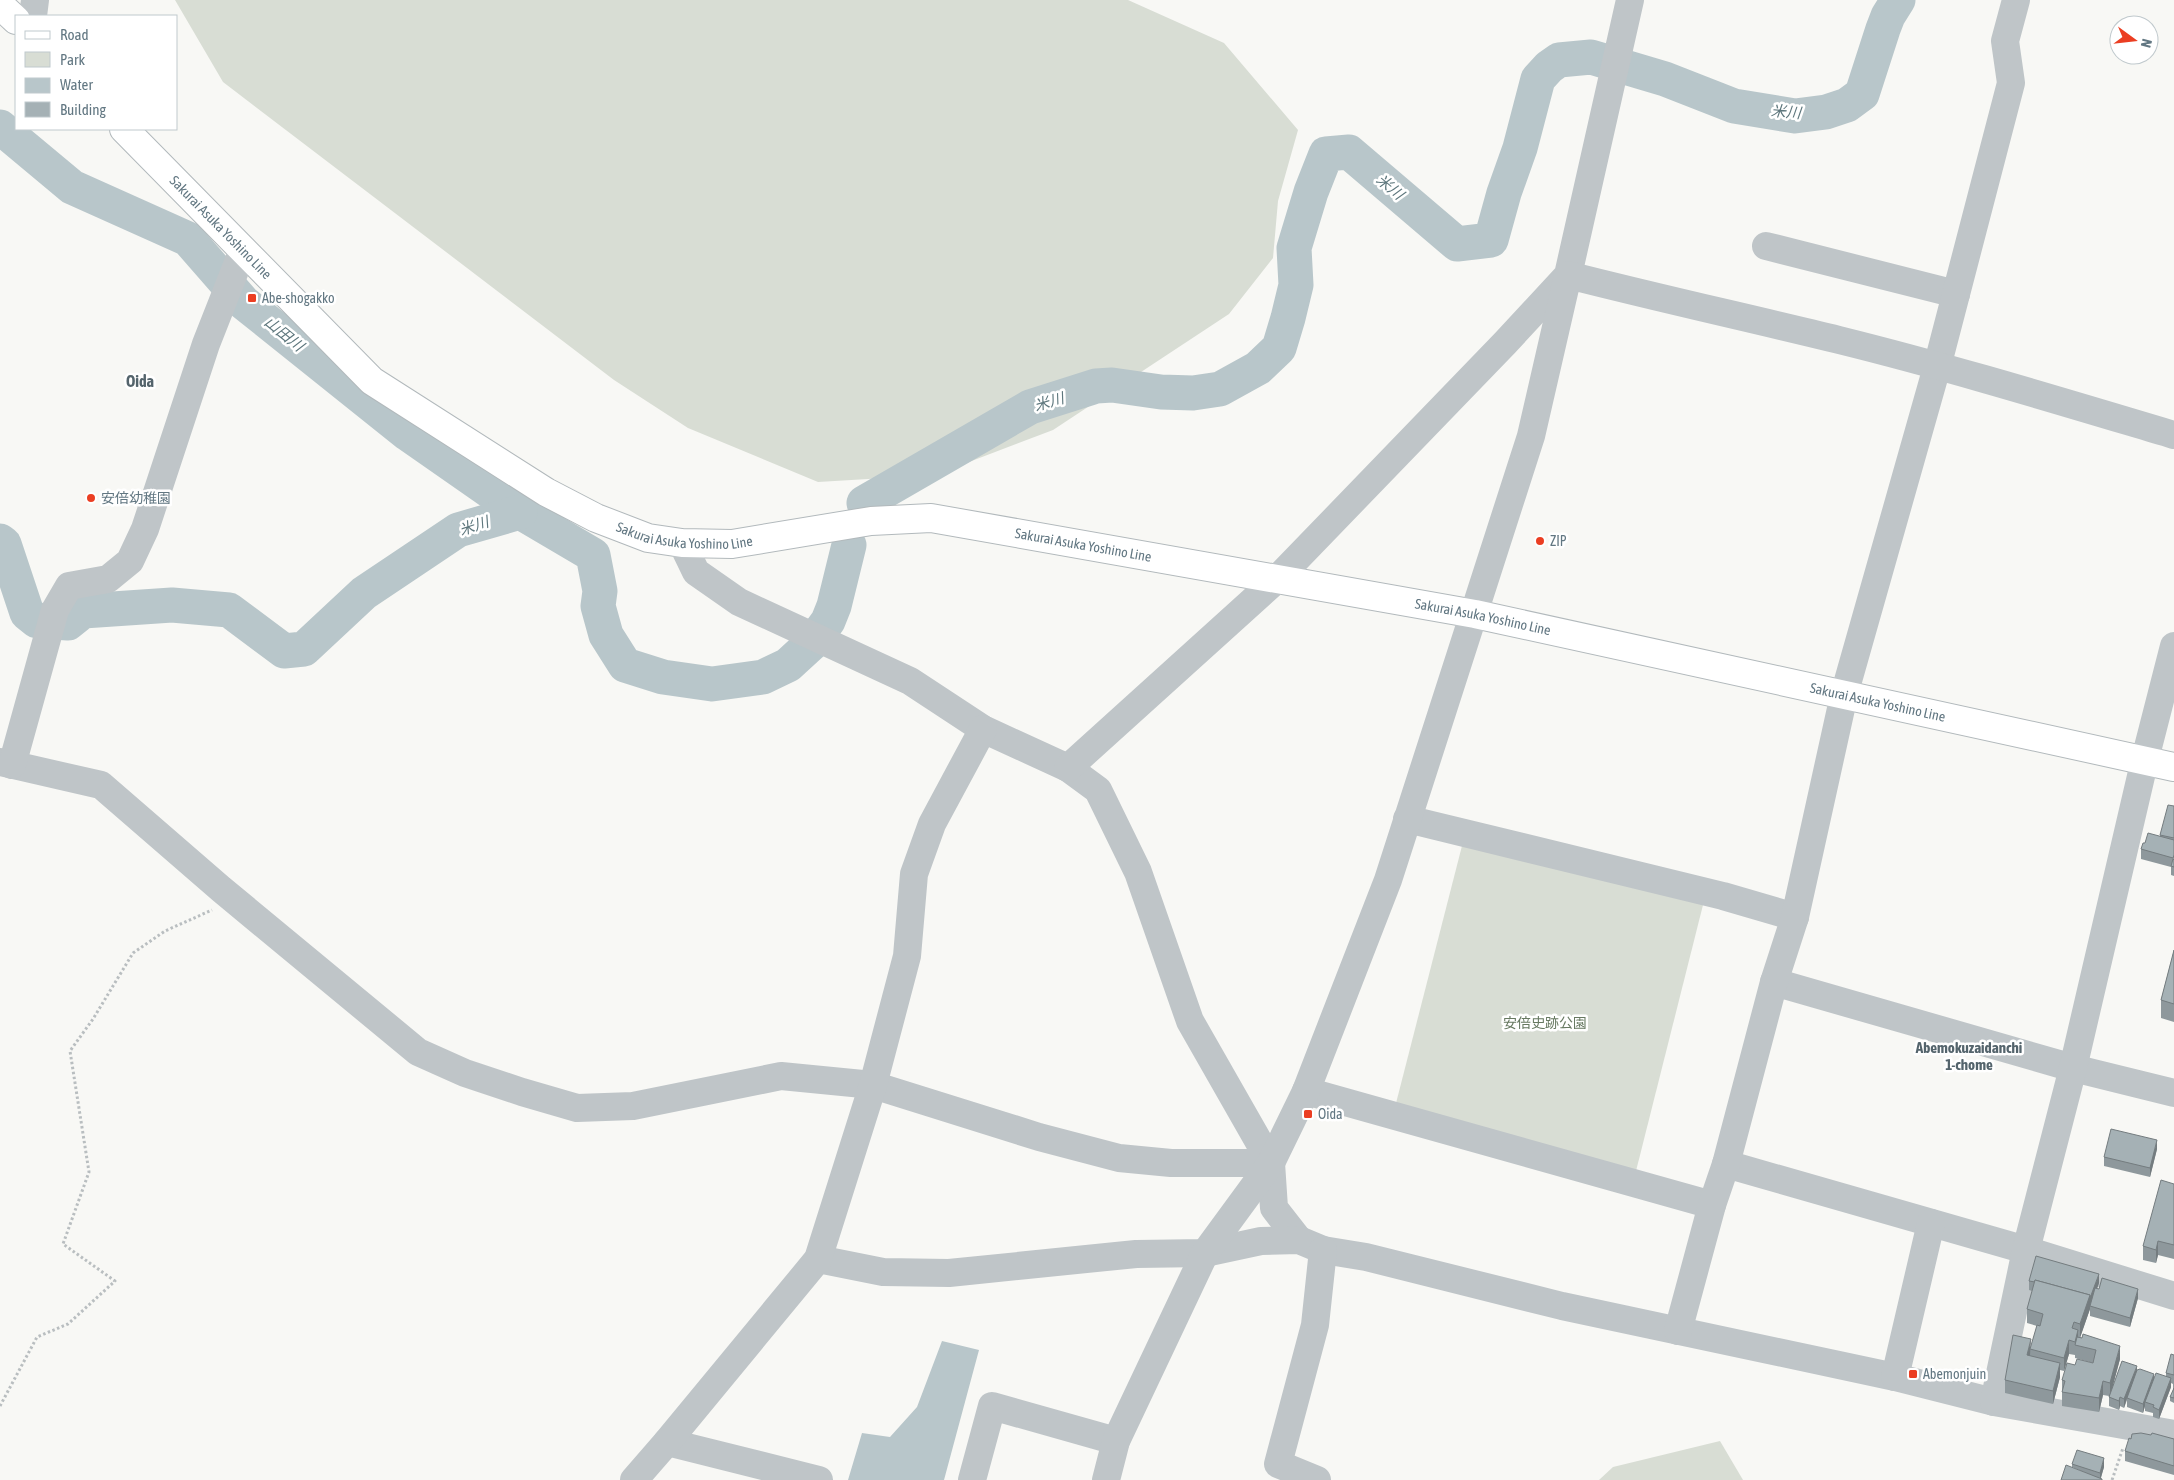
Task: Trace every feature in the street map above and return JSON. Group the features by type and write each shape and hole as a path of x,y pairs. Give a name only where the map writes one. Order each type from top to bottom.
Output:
{"main road":[{"path":"0,5 15,19"},
{"name":"Sakurai Asuka Yoshino Line","path":"125,130 372,381 546,492 596,518 648,538 682,543 732,544 871,521 931,518 1475,614 2174,767"}],"street":[{"path":"32,15 34,0"},
{"path":"1106,1480 1116,1441 1205,1253 1271,1163 1306,1091 1388,880 1531,436 1630,0"},
{"path":"1678,1331 1712,1205 1726,1164 1774,982 1795,917 1844,695 1937,367 2011,83 2005,41 2016,0"},
{"path":"1766,246 1956,294"},
{"path":"243,250 206,344 145,529 130,561 108,579 69,586 55,610 6,763 101,785 236,901 418,1052 465,1073 576,1108 633,1106 781,1076 874,1085 1039,1137 1119,1158 1171,1163 1271,1163"},
{"path":"1568,274 1689,306 1840,340 2174,435"},
{"path":"1068,768 1277,579 1498,350 1568,274"},
{"path":"682,543 696,572 739,602 910,681 983,729 1068,768 1098,790 1138,872 1190,1021 1271,1163 1274,1208 1299,1240"},
{"path":"1994,1402 2026,1250 2073,1068 2144,759 2174,646"},
{"path":"634,1480 818,1258 874,1085 907,956 914,874 932,824 983,729"},
{"path":"1407,819 1723,896 1795,917"},
{"path":"1774,982 2073,1068 2174,1093"},
{"path":"1306,1091 1712,1205"},
{"path":"1726,1164 2026,1250 2174,1296"},
{"path":"1895,1377 1931,1223"},
{"path":"818,1258 883,1272 949,1273 1136,1254 1205,1253 1261,1241 1299,1240 1323,1250 1366,1257 1562,1306 1895,1377 1994,1402 2174,1434"},
{"path":"1316,1480 1278,1464 1315,1325 1323,1250"},
{"path":"972,1480 992,1406 1116,1441"},
{"path":"667,1442 819,1480"}],"path":[{"path":"0,1406 37,1337 68,1324 115,1281 64,1244 88,1172 70,1051 93,1019 133,953 165,930 236,901"},
{"path":"2112,1480 2130,1426"}],"green space":[{"path":"175,0 1128,0 1224,43 1298,130 1278,201 1273,258 1229,314 1053,430 935,475 818,482 688,428 614,380 223,82"},
{"name":"安倍史跡公園","path":"1464,838 1704,901 1634,1179 1394,1111"},
{"path":"1720,1441 1743,1480 1599,1480 1613,1467"}],"water":[{"path":"942,1341 979,1350 944,1480 848,1480 862,1433 890,1437 917,1407"}],"building":[{"path":"2168,805 2174,806 2174,838 2160,835"},
{"path":"2148,833 2174,840 2173,858 2141,849"},
{"path":"2174,950 2174,1004 2161,1000"},
{"path":"2111,1129 2157,1140 2150,1168 2104,1157"},
{"path":"2161,1180 2174,1184 2174,1245 2158,1241 2156,1250 2143,1246"},
{"path":"2036,1256 2099,1274 2090,1298 2090,1295 2035,1280 2035,1282 2029,1281"},
{"path":"2102,1278 2138,1289 2130,1318 2090,1306 2095,1288 2099,1289"},
{"path":"2035,1280 2090,1295 2080,1324 2074,1322 2072,1328 2078,1330 2075,1342 2069,1340 2064,1358 2030,1349 2037,1325 2040,1326 2043,1314 2027,1309"},
{"path":"2083,1334 2120,1346 2110,1383 2103,1381 2099,1398 2062,1392 2065,1381 2062,1380 2067,1363 2075,1365 2077,1359 2093,1363 2096,1350 2075,1345 2077,1337 2082,1338"},
{"path":"2013,1335 2031,1339 2027,1355 2060,1363 2053,1391 2005,1380"},
{"path":"2171,1354 2174,1355 2174,1375 2166,1373"},
{"path":"2122,1361 2137,1366 2124,1399 2120,1397 2119,1401 2109,1397"},
{"path":"2140,1369 2154,1374 2143,1404 2127,1398 2137,1370"},
{"path":"2156,1373 2171,1378 2159,1410 2153,1407 2154,1405 2145,1402"},
{"path":"2174,1388 2174,1398 2170,1397"},
{"path":"2152,1433 2174,1439 2174,1466 2125,1451 2132,1434 2151,1435"},
{"path":"2077,1450 2104,1458 2100,1473 2072,1464"},
{"path":"2066,1465 2102,1479 2102,1480 2061,1480"}],"waterway":[{"name":"米川","path":"864,503 1030,407 1096,386 1112,385 1161,392 1193,393 1220,389 1258,368 1279,348 1296,285 1294,248 1311,192 1326,154 1349,152 1457,244 1491,240 1504,193 1520,148 1538,79 1549,67 1559,60 1591,57 1665,79 1734,106 1795,116 1826,112 1847,105 1862,94 1883,29 1888,16 1898,0"},
{"name":"山田川","path":"0,127 72,187 188,239 243,302 408,434 520,512 593,555 600,591 598,606 606,635 625,665 663,677 712,684 763,677 788,665 812,643 828,621 834,606 849,545"},
{"name":"米川","path":"0,541 4,544 27,613 37,621 68,623 83,611 172,605 229,610 284,651 304,649 364,593 458,530 520,512"}],"place":[{"name":"Abe-shogakko","path":"252,298"},
{"name":"安倍幼稚園","path":"91,498"},
{"name":"ZIP","path":"1540,541"},
{"name":"Oida","path":"1308,1114"},
{"name":"Abemonjuin","path":"1913,1374"}],"district":[{"name":"Oida","path":"140,381"},
{"name":"Abemokuzaidanchi 1-chome","path":"1969,1056"}]}
